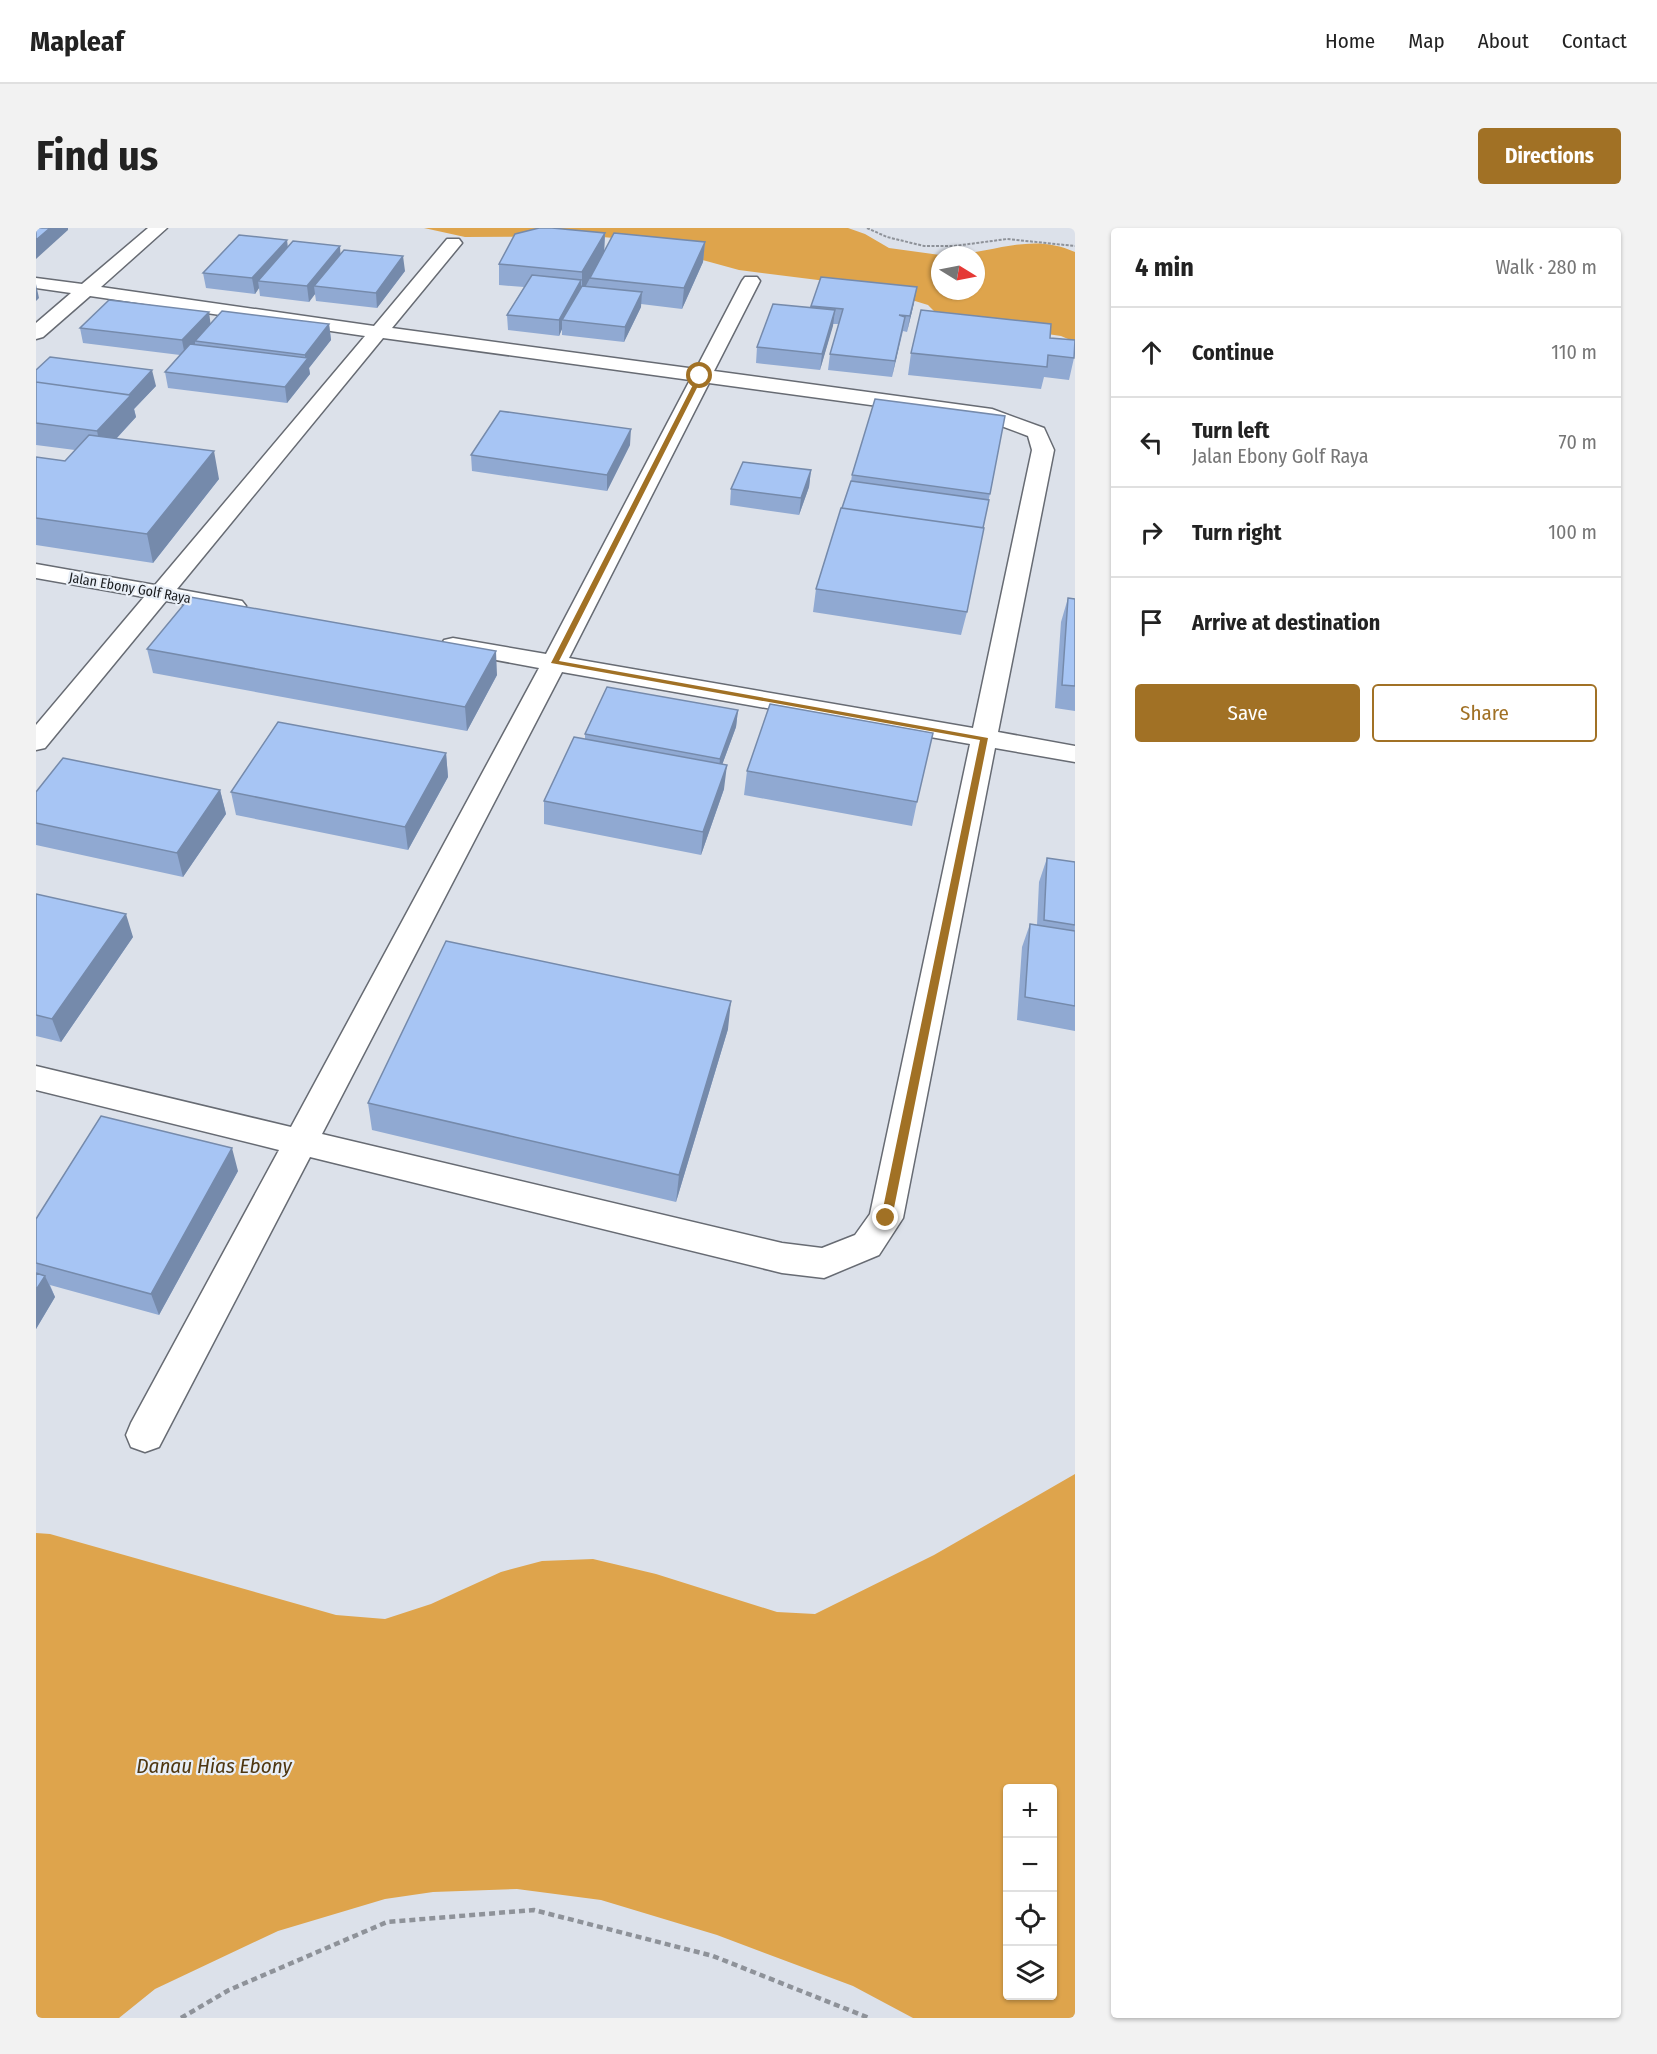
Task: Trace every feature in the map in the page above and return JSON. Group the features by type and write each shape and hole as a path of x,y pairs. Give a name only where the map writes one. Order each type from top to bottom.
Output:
{"street":[{"path":"36,333 158,228"},
{"path":"36,742 453,243"},
{"path":"145,1435 554,663 751,280"},
{"path":"36,283 992,415 1037,432 1043,450 886,1218 867,1245 824,1263 782,1258 36,1078"},
{"name":"Jalan Ebony Golf Raya","path":"36,571 253,609"},
{"path":"427,640 1075,754"}],"path":[{"path":"867,228 887,237 924,246 954,246 1007,239 1075,246"},
{"path":"181,2018 229,1990 387,1922 534,1910 713,1956 869,2018"}],"water":[{"path":"424,228 848,228 865,234 889,248 931,254 931,300 985,300 985,250 1028,244 1059,246 1075,252 1075,342 1061,336 942,319 928,305 866,286 739,270 626,239 590,236 465,237"},
{"name":"Danau Hias Ebony","path":"1075,1474 1075,2018 913,2018 853,1986 717,1935 601,1900 517,1889 433,1892 385,1899 278,1931 155,1989 119,2018 36,2018 36,1533 50,1534 336,1615 385,1619 431,1604 501,1572 542,1561 593,1559 656,1574 777,1612 815,1614 934,1555"}],"building":[{"path":"36,228 50,228 36,240"},
{"path":"539,228 605,233 582,272 499,264 515,234"},
{"path":"614,233 705,242 684,288 590,278"},
{"path":"239,235 287,240 252,278 203,273"},
{"path":"293,241 340,246 307,286 258,281"},
{"path":"344,250 403,256 376,293 314,286"},
{"path":"532,275 581,280 559,320 507,315"},
{"path":"821,277 917,287 910,316 899,315 905,317 895,361 830,354 843,309 811,306"},
{"path":"582,286 642,292 625,327 562,320"},
{"path":"109,300 209,312 182,340 80,328"},
{"path":"773,304 835,310 822,354 757,347"},
{"path":"921,310 1051,324 1050,338 1075,340 1074,358 1048,355 1047,367 911,353"},
{"path":"222,311 329,324 305,355 195,341"},
{"path":"190,344 308,358 285,387 165,372"},
{"path":"50,357 152,370 129,395 36,382 36,370"},
{"path":"36,382 131,395 97,431 36,423"},
{"path":"875,399 1005,416 990,494 852,475"},
{"path":"500,411 631,429 607,475 471,455"},
{"path":"89,435 214,451 147,534 36,518 36,457 65,461"},
{"path":"743,462 811,470 801,498 731,489"},
{"path":"851,481 989,500 983,528 842,508"},
{"path":"841,508 984,528 967,612 816,589"},
{"path":"190,597 496,651 465,707 147,649"},
{"path":"1068,598 1075,599 1075,686 1062,685"},
{"path":"607,687 738,710 720,759 585,734"},
{"path":"770,704 933,733 917,802 747,771"},
{"path":"278,722 446,753 405,827 231,792"},
{"path":"574,737 727,765 703,832 544,801"},
{"path":"63,758 220,790 177,853 36,823 36,792"},
{"path":"1047,858 1075,862 1075,925 1044,920"},
{"path":"36,894 126,914 52,1019 36,1015"},
{"path":"1030,924 1075,931 1075,1006 1025,997"},
{"path":"446,941 731,1001 679,1175 368,1103"},
{"path":"101,1116 232,1148 151,1294 36,1263 36,1219"},
{"path":"36,1273 45,1276 36,1290"}],"route":[{"path":"700,376 554,663 984,738 886,1218"}]}
